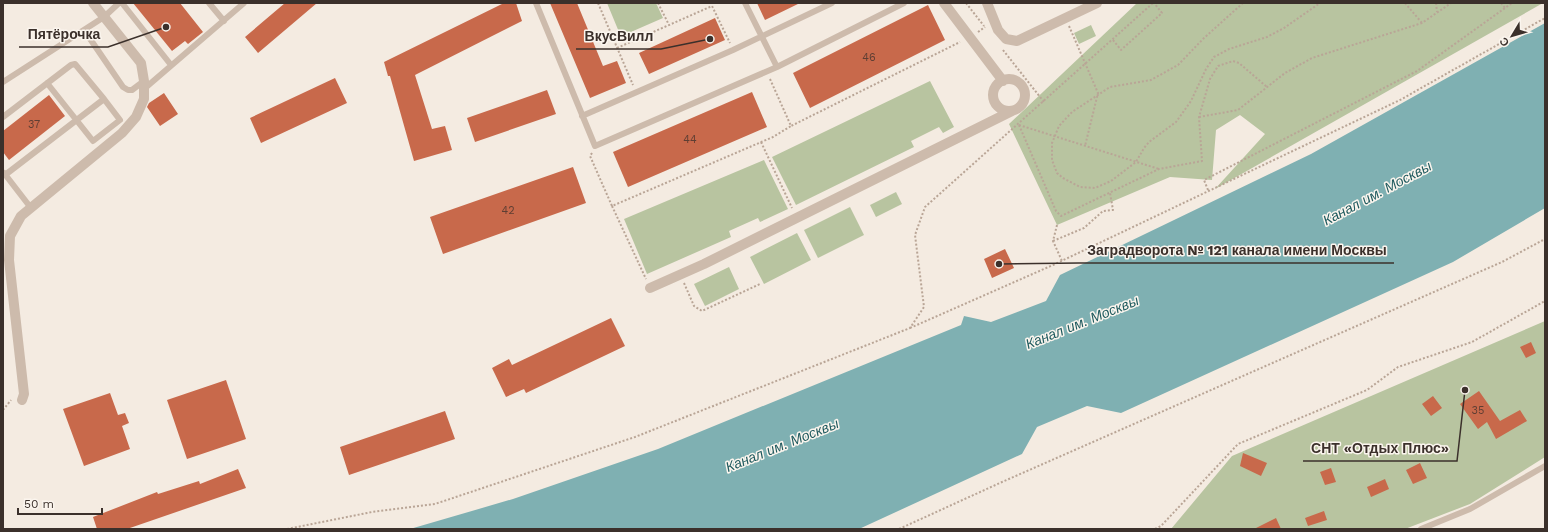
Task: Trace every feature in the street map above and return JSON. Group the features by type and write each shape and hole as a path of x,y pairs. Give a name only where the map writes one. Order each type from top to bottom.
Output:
{"street":[{"path":"22,400 24,394 9,260 10,236 21,216 122,132 136,117 144,99 141,63 93,3"},
{"path":"944,3 1003,81"},
{"path":"987,3 998,30 1006,39 1017,40 1097,3"},
{"path":"650,288 797,218 1012,111 1020,106 1025,98 1025,93 1021,84 1017,81 1003,81 995,87 993,97 998,107 1002,110 1012,111"}],"lane":[{"path":"3,82 104,17 121,3 171,66"},
{"path":"209,3 224,21"},
{"path":"84,30 123,87 128,90 132,90 144,85 171,66 244,3"},
{"path":"536,3 595,146 777,67 904,3"},
{"path":"745,3 777,67"},
{"path":"582,116 733,50 832,3"},
{"path":"3,117 47,83 71,65 75,64 120,120 93,141 47,83"},
{"path":"31,208 4,174 104,99"},
{"path":"1421,529 1470,509 1545,466"}],"path":[{"path":"598,3 636,92"},
{"path":"658,3 669,25"},
{"path":"612,206 761,142 969,37 985,27 966,3"},
{"path":"910,328 924,307 916,235 926,207 1087,64 1153,3 1162,13 1121,50 1113,40"},
{"path":"1243,3 1204,38 1188,56 1169,71 1151,80 1110,87 1098,93 1072,112 1059,126 1052,143 1053,166 1062,178 1080,187 1095,188 1104,185 1136,162 1149,142 1176,122 1183,114 1199,87 1206,69 1214,57 1229,48 1267,37 1284,28 1320,3"},
{"path":"1405,3 1422,23"},
{"path":"1436,3 1437,12"},
{"path":"1199,117 1238,110 1285,73 1312,58 1422,23 1451,3"},
{"path":"1501,3 1505,8"},
{"path":"1208,190 1204,180 1417,71 1512,3"},
{"path":"617,48 712,6 733,50"},
{"path":"1065,18 1087,64 1098,93 1085,146"},
{"path":"287,529 372,512 435,504 634,437 910,328 1062,261 1208,190 1400,100 1545,18"},
{"path":"1000,46 1044,102"},
{"path":"1019,125 1058,214 1064,216 1159,169 1202,161 1199,117 1213,72 1218,66 1225,62 1233,61 1239,63 1267,87"},
{"path":"766,72 791,126"},
{"path":"1019,125 1159,169"},
{"path":"761,142 797,218"},
{"path":"595,146 590,156 650,288"},
{"path":"1054,241 1084,228 1103,211 1113,210 1110,193"},
{"path":"1057,225 1054,241 1062,261"},
{"path":"899,529 1002,482 1502,262 1545,239"},
{"path":"680,275 694,306 702,311 760,284"},
{"path":"1156,529 1161,526 1238,444 1367,390 1398,367 1472,342 1545,302"}],"green space":[{"path":"607,3 656,3 663,18 624,35 619,32"},
{"path":"1137,3 1543,3 1215,189 1265,134 1240,115 1216,130 1212,180 1170,177 1057,225 1009,124"},
{"path":"1091,25 1096,36 1079,44 1074,33"},
{"path":"930,81 954,127 943,133 939,127 911,141 914,147 796,205 772,157"},
{"path":"764,160 788,209 760,222 758,218 729,231 731,237 647,274 624,219"},
{"path":"896,192 902,204 876,217 870,205"},
{"path":"850,207 864,235 818,258 804,230"},
{"path":"797,233 811,260 764,284 750,257"},
{"path":"729,267 739,289 705,306 694,284"},
{"path":"1545,321 1545,457 1470,504 1405,529 1171,529 1232,456"}],"water":[{"name":"Канал им. Москвы","path":"1545,23 1545,208 1453,262 1121,413 1087,406 1037,427 1022,454 859,529 410,529 513,499 658,449 961,325 964,316 991,322 1046,301 1060,275 1311,154"}],"building":[{"path":"133,3 180,3 203,32 188,44 185,41 172,51"},
{"path":"285,3 317,3 258,53 245,37"},
{"path":"504,3 516,3 522,21 415,75 432,129 445,126 452,150 414,161 390,76 388,76 384,62"},
{"path":"550,3 577,3 603,66 617,61 626,83 590,98"},
{"path":"757,3 800,3 765,20"},
{"path":"928,5 945,40 810,108 793,73"},
{"path":"715,18 725,40 649,74 639,53"},
{"path":"335,78 347,103 261,143 250,118"},
{"path":"547,90 556,114 475,142 467,118"},
{"path":"752,92 767,127 628,187 613,152"},
{"path":"164,93 178,114 160,126 147,107 149,103"},
{"path":"49,95 65,116 9,160 3,152 3,131"},
{"path":"573,167 586,203 443,254 430,217"},
{"path":"1005,249 1014,268 992,278 984,259"},
{"path":"611,318 625,346 526,393 524,389 506,397 492,368 509,359 512,365"},
{"path":"1531,342 1536,353 1526,358 1520,347"},
{"path":"226,380 246,439 187,459 167,400"},
{"path":"1479,391 1500,421 1520,410 1527,421 1496,439 1487,422 1478,429 1460,404"},
{"path":"110,393 118,415 125,413 129,423 122,426 130,449 84,466 63,409"},
{"path":"1433,396 1442,408 1431,416 1422,404"},
{"path":"445,411 455,439 349,475 340,447"},
{"path":"1243,453 1267,463 1261,476 1240,466"},
{"path":"1420,463 1427,478 1413,484 1406,470"},
{"path":"1331,468 1336,482 1325,485 1320,472"},
{"path":"238,469 246,488 127,529 97,529 93,517 157,492 158,494 199,481 200,484"},
{"path":"1385,479 1389,489 1371,497 1367,487"},
{"path":"1324,511 1327,520 1308,526 1305,518"},
{"path":"1276,518 1281,529 1254,529"}],"place":[{"name":"Пятёрочка","path":"166,27"},
{"name":"ВкусВилл","path":"710,39"},
{"name":"Заградворота № 121 канала имени Москвы","path":"999,264"},
{"name":"СНТ «Отдых Плюс»","path":"1465,390"}]}
